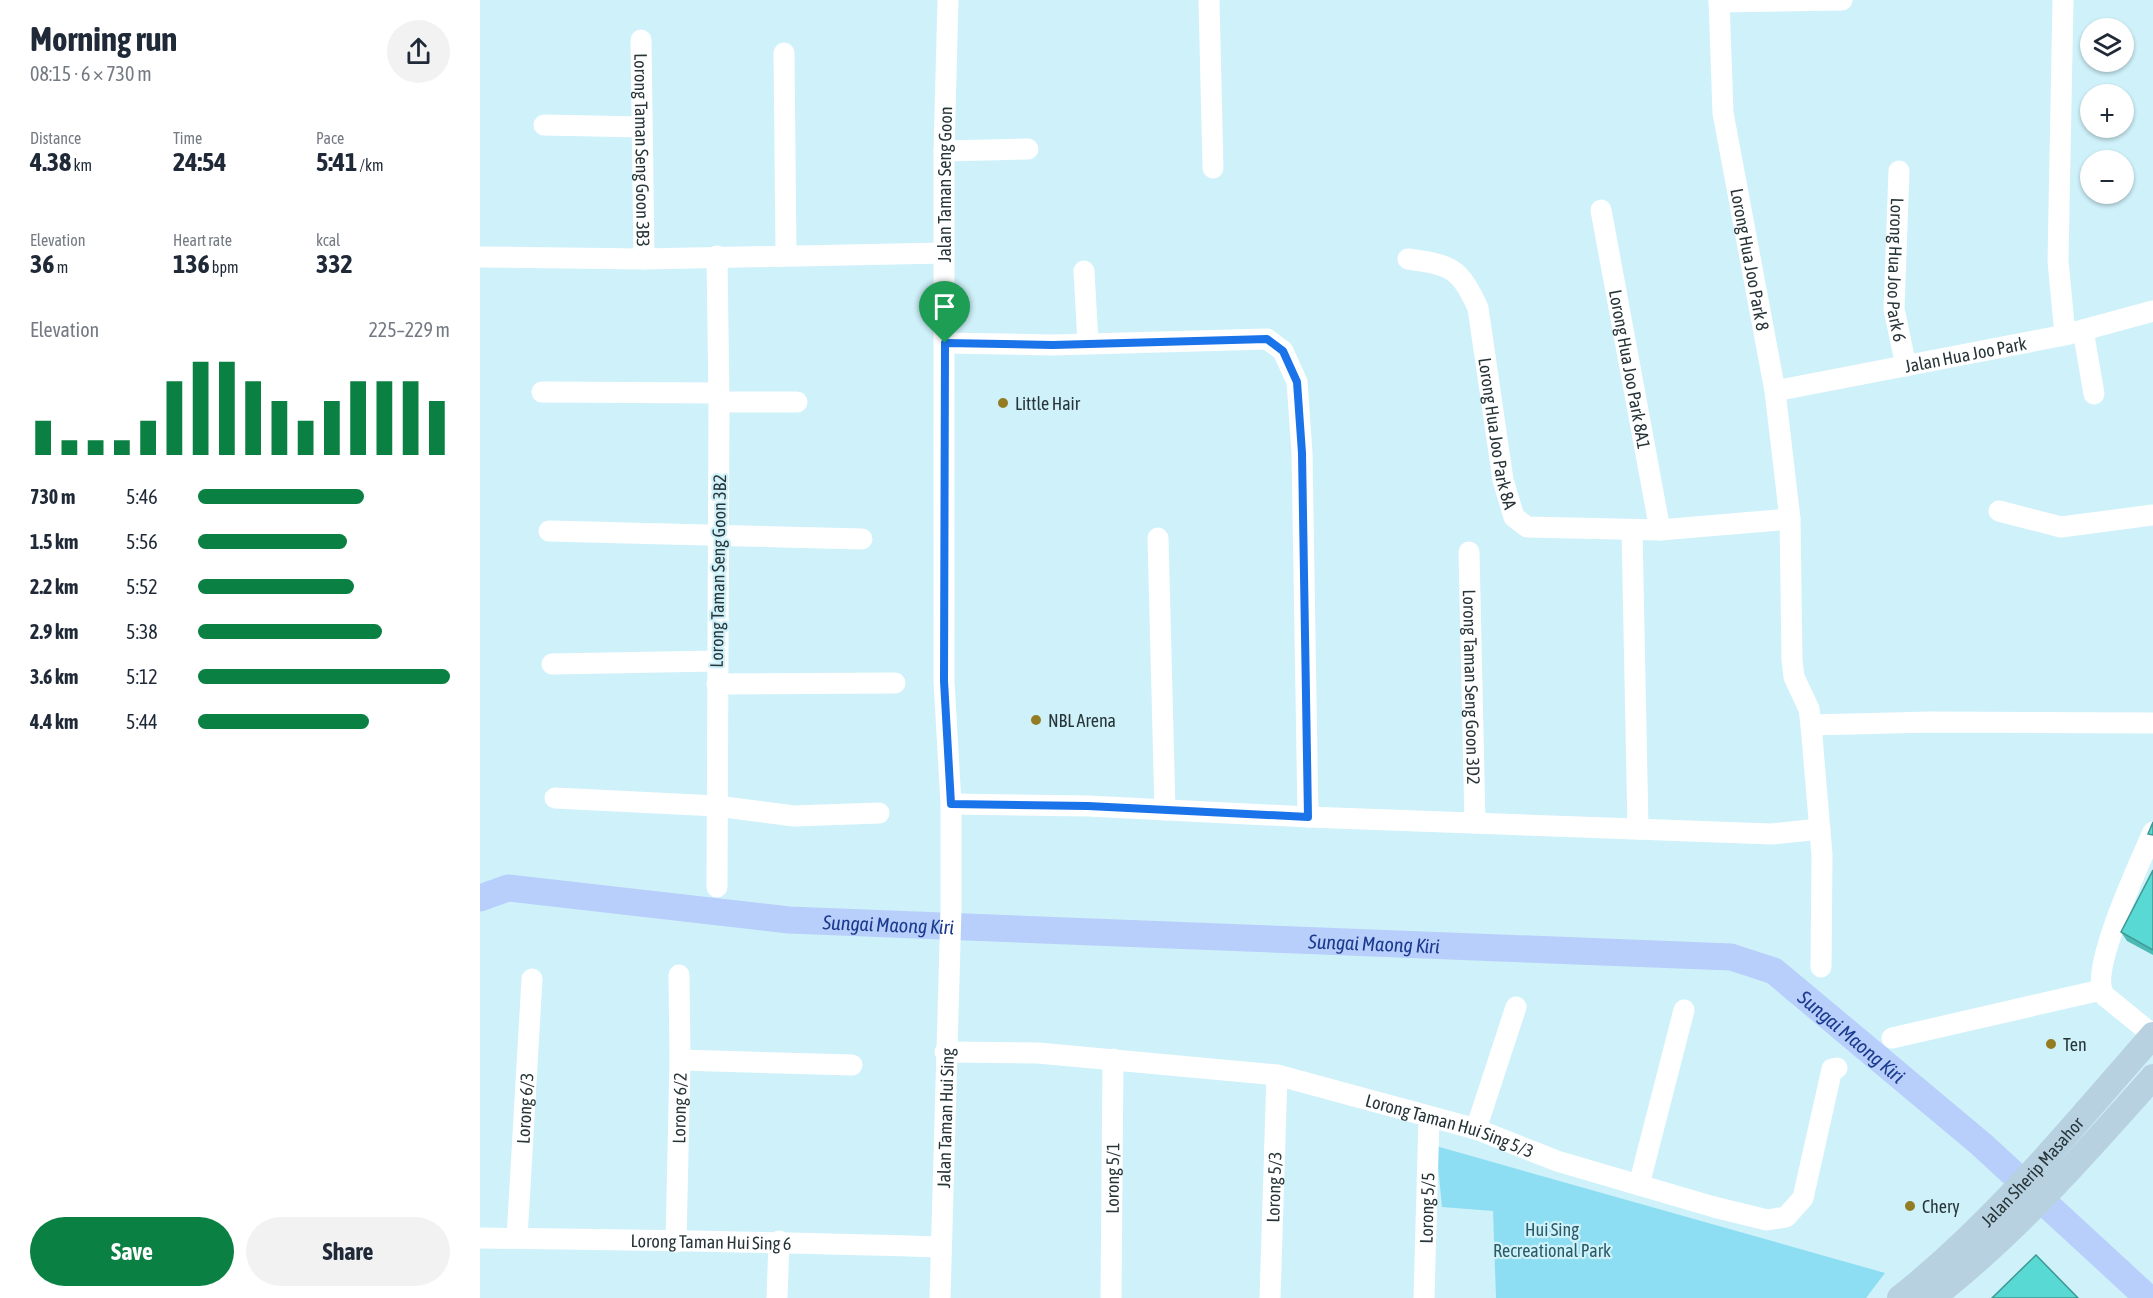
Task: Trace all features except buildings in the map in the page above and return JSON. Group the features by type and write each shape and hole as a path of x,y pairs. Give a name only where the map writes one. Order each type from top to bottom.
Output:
{"main road":[{"name":"Jalan Sherip Masahor","path":"1900,1298 1936,1270 1984,1221 2053,1148 2153,1035"},
{"name":"Jalan Sherip Masahor","path":"1932,1298 2008,1232 2073,1166 2153,1077"}],"street":[{"name":"Jalan Taman Seng Goon","path":"948,0 944,151 944,681 951,804 951,908"},
{"path":"1209,0 1213,168"},
{"path":"1719,1 1842,0"},
{"path":"2063,0 2058,261 2074,333 2094,394"},
{"name":"Lorong Hua Joo Park 8","path":"1719,1 1724,113 1774,391 1790,519 1792,660 1794,677 1809,709 1820,829 1821,967"},
{"name":"Lorong Taman Seng Goon 3B3","path":"641,40 644,258"},
{"path":"784,53 786,254"},
{"path":"544,125 642,127"},
{"path":"944,151 1028,150"},
{"name":"Lorong Hua Joo Park 6","path":"1899,171 1894,309 1906,366"},
{"name":"Lorong Hua Joo Park 8A1","path":"1601,210 1660,530"},
{"path":"480,257 644,258 944,253"},
{"name":"Lorong Taman Seng Goon 3B2","path":"717,256 719,398 717,887"},
{"name":"Lorong Hua Joo Park 8A","path":"1407,259 1443,264 1458,275 1468,287 1478,308 1503,480 1514,517 1527,527 1660,530 1790,519"},
{"path":"1084,271 1088,343"},
{"name":"Jalan Hua Joo Park","path":"1774,391 2074,333 2153,311"},
{"path":"945,343 1053,345 1267,339 1283,351 1290,362 1297,382 1302,453 1308,817"},
{"path":"542,392 797,402"},
{"path":"1999,511 2061,527 2153,514"},
{"path":"1632,530 1638,829"},
{"path":"549,531 862,539"},
{"path":"1158,537 1165,810"},
{"name":"Lorong Taman Seng Goon 3D2","path":"1469,552 1475,823"},
{"path":"552,664 717,661"},
{"path":"717,684 895,683"},
{"path":"1811,725 1931,722 2153,723"},
{"path":"555,798 717,806 747,812 794,816 879,813"},
{"path":"951,804 1165,810 1772,834 1820,829"},
{"path":"2101,990 2102,967 2113,930 2153,832"},
{"name":"Jalan Taman Hui Sing","path":"940,1298 945,1052 951,908"},
{"name":"Lorong 6/2","path":"676,1242 680,1060 679,975"},
{"name":"Lorong 6/3","path":"517,1238 532,979"},
{"path":"2101,990 2153,1035"},
{"path":"1892,1038 2101,990"},
{"path":"1476,1129 1516,1007"},
{"path":"1639,1185 1684,1010"},
{"name":"Lorong Taman Hui Sing 5/3","path":"945,1052 1038,1053 1277,1075 1476,1129 1557,1161 1767,1220 1786,1217 1803,1198 1832,1069 1836,1068"},
{"name":"Lorong 5/1","path":"1111,1298 1113,1059"},
{"path":"680,1060 852,1065"},
{"name":"Lorong 5/3","path":"1270,1298 1277,1075"},
{"name":"Lorong 5/5","path":"1424,1298 1429,1118"},
{"name":"Lorong Taman Hui Sing 6","path":"480,1238 676,1242 779,1241 940,1247"},
{"path":"777,1298 779,1241"}],"green space":[{"name":"Hui Sing Recreational Park","path":"1436,1146 1885,1273 1866,1298 1496,1298 1493,1211 1442,1207"}],"waterway":[{"name":"Sungai Maong Kiri","path":"480,898 508,888 789,920 1731,957 1774,971 1981,1144 2148,1298"}],"place":[{"name":"Little Hair","path":"1003,403"},
{"name":"NBL Arena","path":"1036,720"},
{"name":"Ten","path":"2051,1044"},
{"name":"Chery","path":"1910,1206"}],"route":[{"path":"1267,339 1283,351 1290,362 1297,382 1302,453 1308,817 1088,806 951,804 944,681 945,343 1053,345 1267,339"}]}
